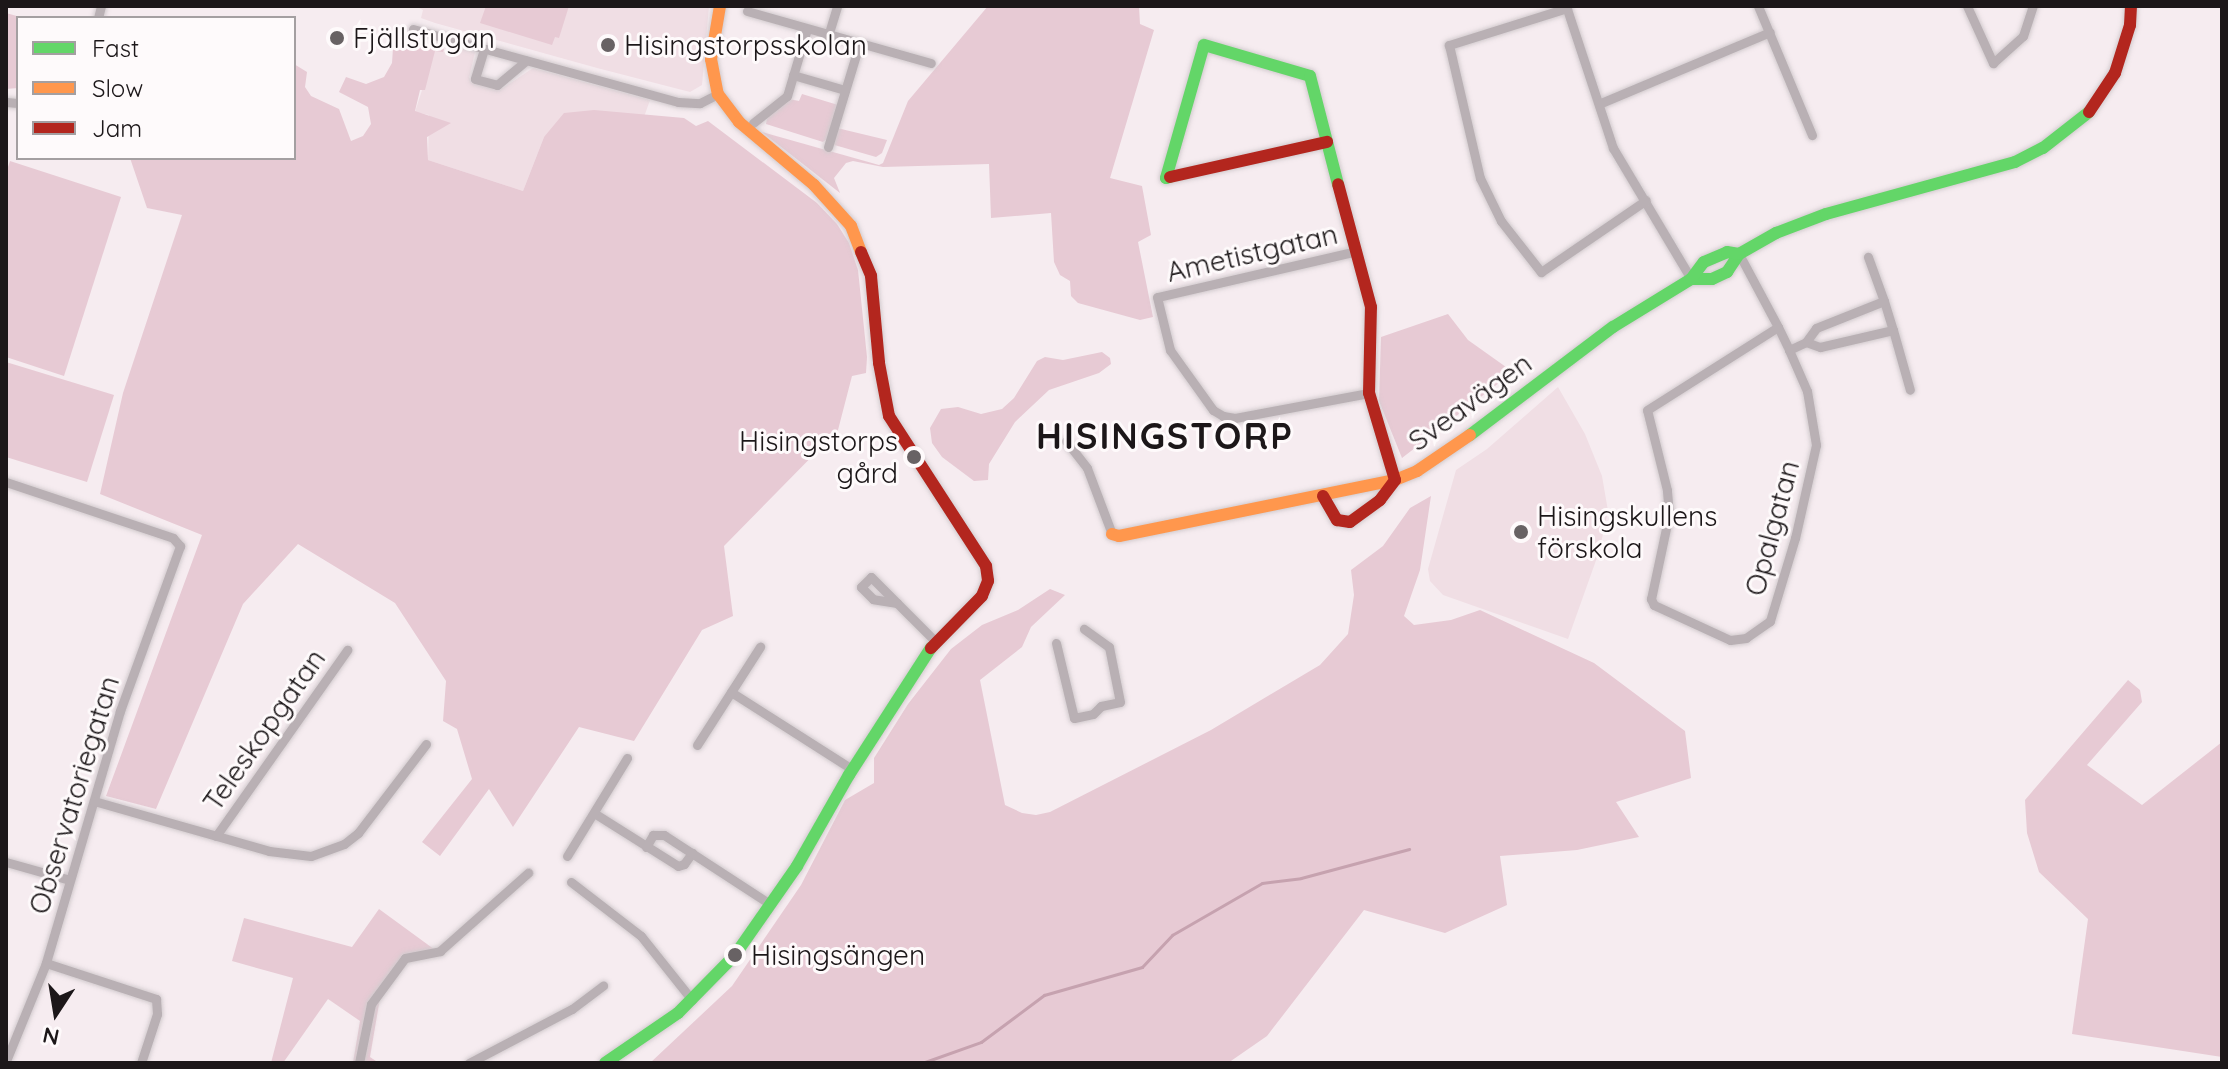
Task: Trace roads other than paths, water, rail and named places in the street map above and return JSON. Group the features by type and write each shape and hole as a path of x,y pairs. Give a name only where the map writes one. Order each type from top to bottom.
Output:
{"street":[{"path":"605,1063 662,1026 717,977 770,904 935,641 982,596 988,573 889,416 879,363 871,276 851,226 814,185 739,122 718,94 711,59 720,6"},
{"path":"828,36 837,6"},
{"path":"1758,6 1812,135"},
{"path":"1967,6 1993,63 2023,36 2033,6"},
{"name":"Sveavägen","path":"1112,534 1119,536 1395,480 1445,454 1613,327 1691,279 1712,279 1727,272 1739,254 1776,233 1826,214 2015,162 2043,148 2088,114 2115,73 2130,25 2131,6"},
{"path":"1646,200 1541,272 1501,221 1480,178 1449,45 1566,7 1601,103 1613,148 1646,200 1691,279"},
{"path":"747,11 931,63"},
{"path":"413,29 678,102 700,103 718,94"},
{"path":"753,123 785,99 807,29"},
{"path":"1601,103 1770,32"},
{"path":"828,147 859,45"},
{"path":"1323,496 1337,520 1350,522 1380,500 1395,480 1369,393 1373,318 1310,76 1204,45 1166,178 1327,142"},
{"path":"484,49 475,79 497,85 526,61"},
{"path":"793,75 845,90"},
{"name":"Ametistgatan","path":"1357,251 1157,297 1170,350 1213,410 1223,416 1235,418 1369,393"},
{"name":"Sveavägen","path":"1691,279 1697,267 1718,254 1739,254"},
{"name":"Opalgatan","path":"1739,254 1778,327 1807,391 1813,416 1813,465 1770,621 1746,638 1730,640 1654,605 1651,599 1669,514 1667,490 1647,410 1778,327"},
{"path":"1868,257 1910,390"},
{"path":"1789,350 1806,342 1816,328 1884,301"},
{"path":"1806,342 1820,347 1893,330"},
{"path":"1066,441 1087,468 1112,534"},
{"name":"Observatoriegatan","path":"6,482 179,542 180,553 120,711 46,963 6,1061"},
{"path":"897,603 935,641"},
{"path":"1056,643 1074,718 1093,714 1101,706 1120,702 1109,647 1084,629"},
{"path":"697,745 760,647"},
{"name":"Teleskopgatan","path":"216,836 347,650"},
{"path":"731,692 852,769"},
{"path":"94,801 281,854 327,852 358,833 426,744"},
{"path":"567,856 627,758"},
{"path":"594,813 678,866 684,864 692,853"},
{"path":"646,847 653,835 660,834 770,904"},
{"path":"6,862 70,880"},
{"path":"359,1063 371,1004 405,958 440,951 528,873"},
{"path":"571,882 641,936 692,1000"},
{"path":"46,963 156,999 157,1014 141,1063"},
{"path":"469,1063 572,1009 603,986"}],"waterway":[{"path":"922,1063 981,1042 1044,995 1142,967 1172,935 1262,883 1301,878 1409,849"}],"place":[{"name":"Fjällstugan","path":"337,38"},
{"name":"Hisingstorpsskolan","path":"608,45"},
{"name":"Hisingstorps gård","path":"914,457"},
{"name":"Hisingskullens förskola","path":"1521,532"},
{"name":"Hisingsängen","path":"735,955"}],"district":[{"name":"HISINGSTORP","path":"1165,436"}]}
